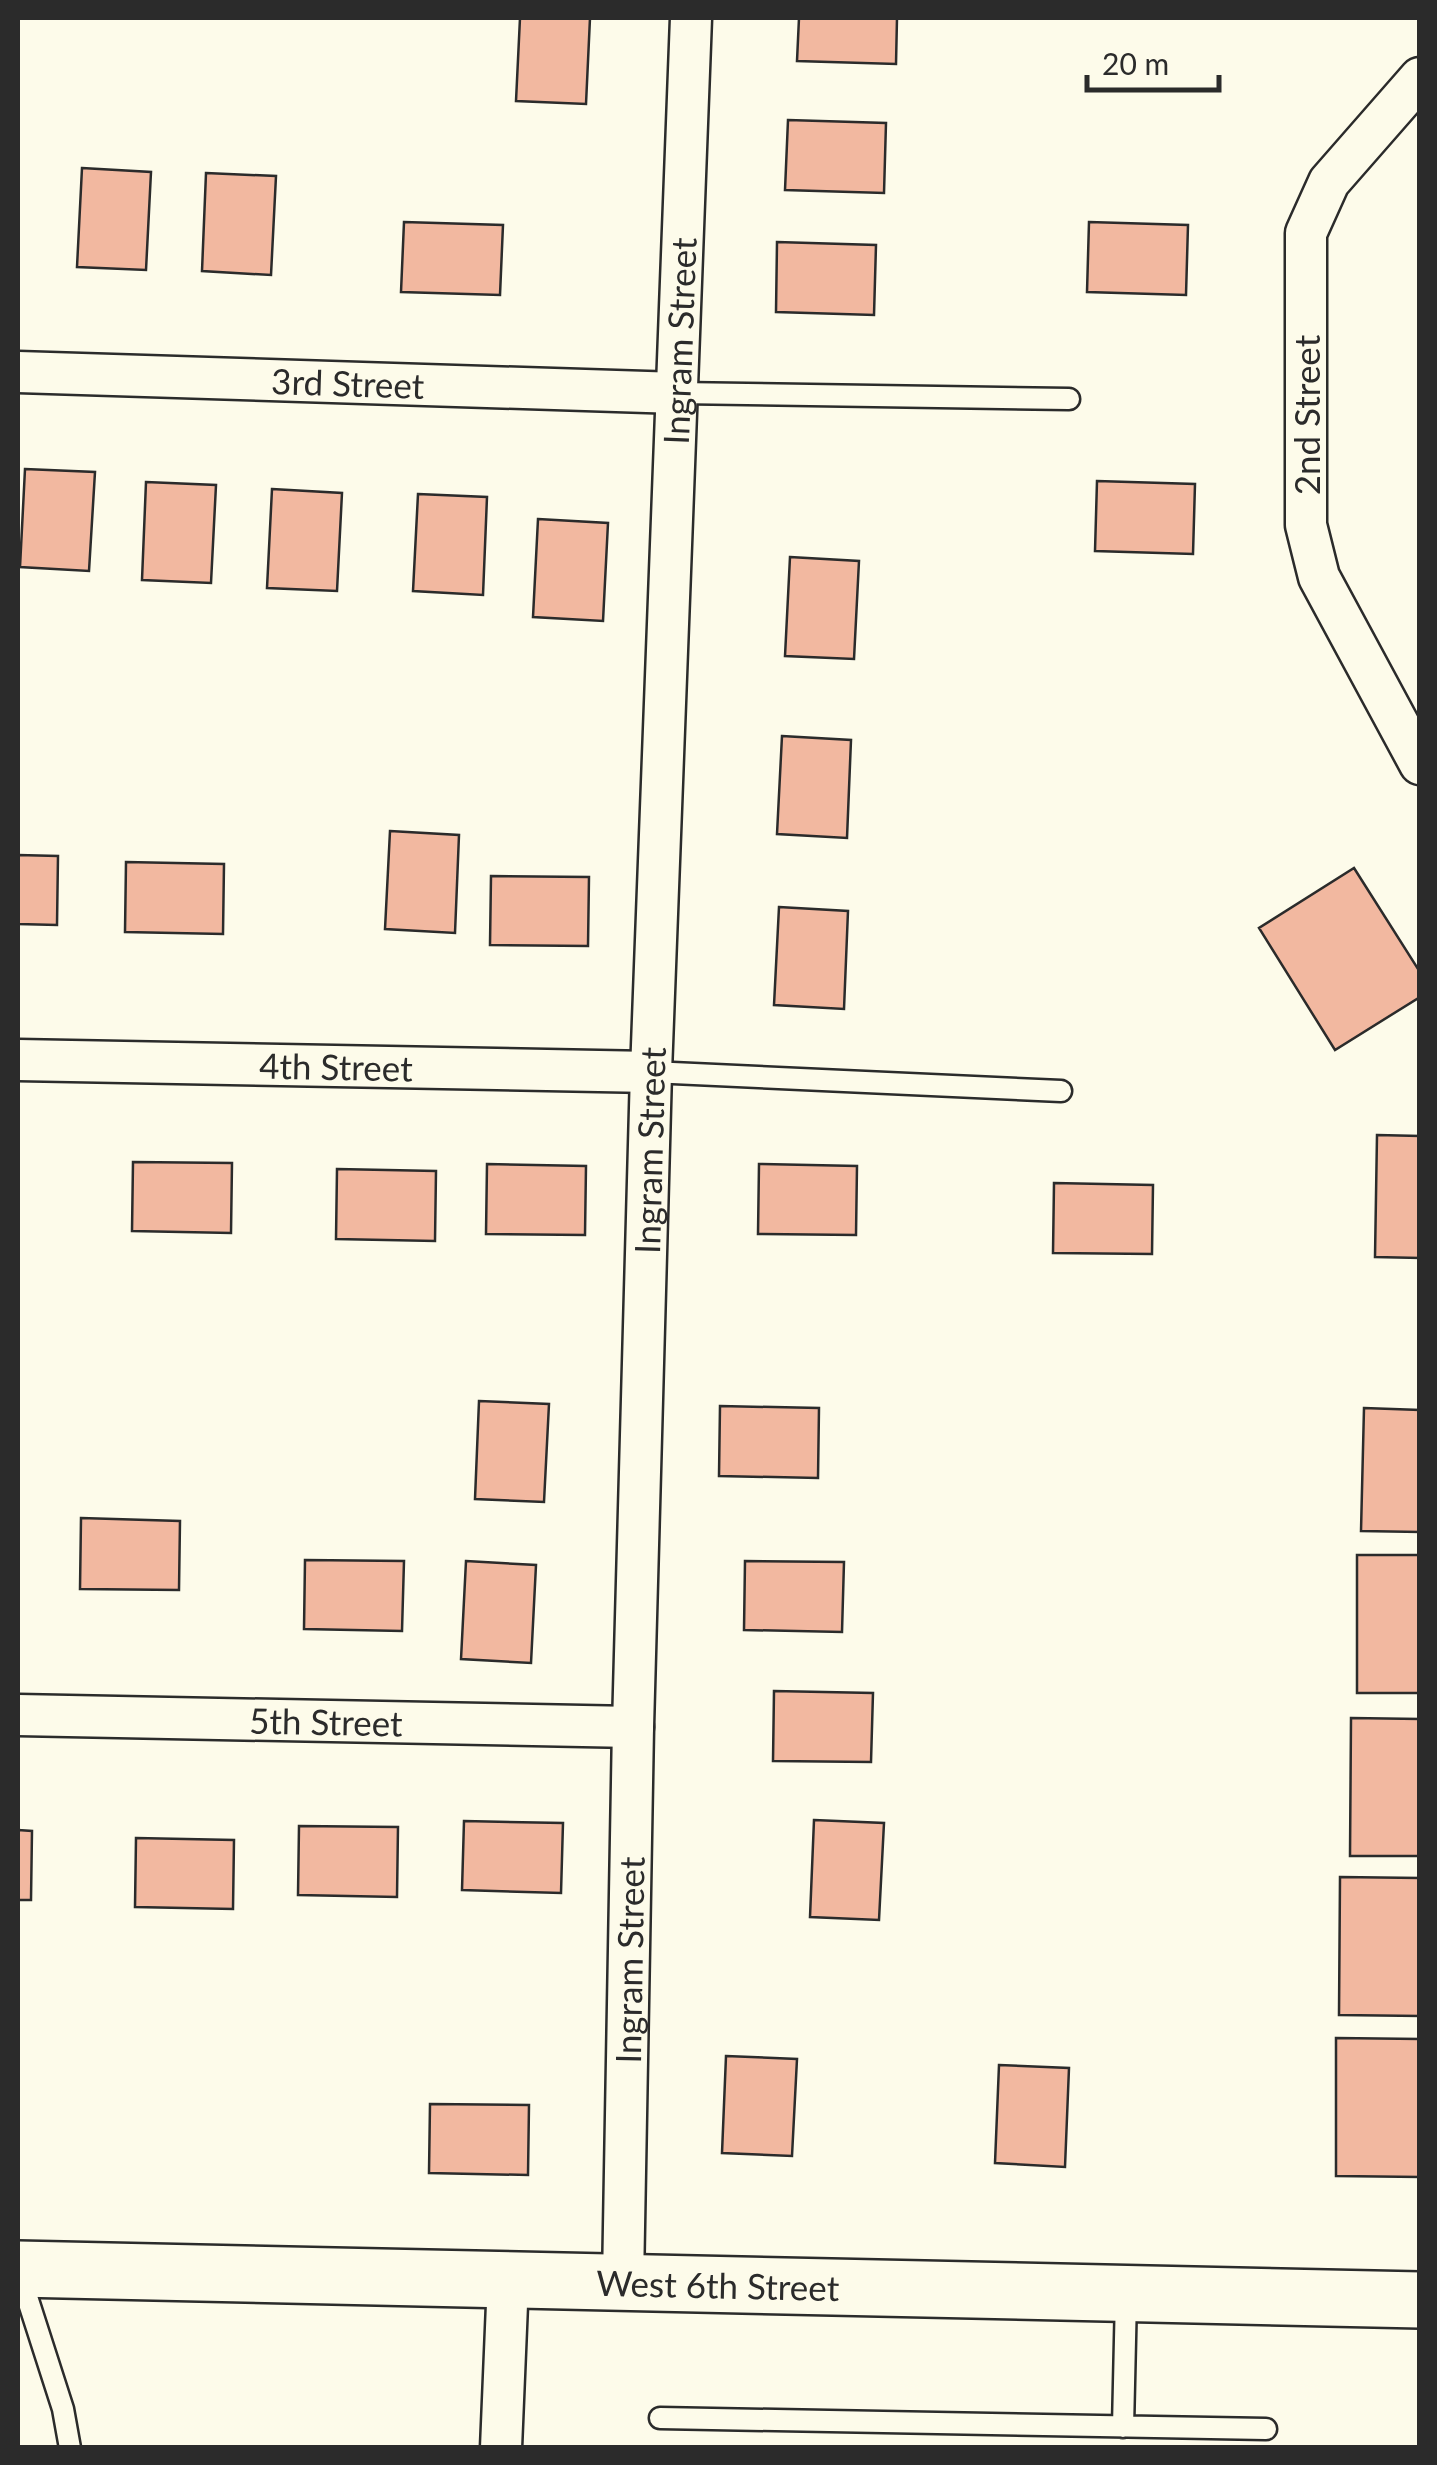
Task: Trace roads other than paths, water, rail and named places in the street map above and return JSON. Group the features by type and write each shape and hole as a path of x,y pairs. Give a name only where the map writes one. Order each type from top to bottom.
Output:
{"street":[{"name":"Ingram Street","path":"623,2282 651,1072 691,18"},
{"name":"2nd Street","path":"1420,78 1329,182 1306,233 1306,525 1318,577 1420,764"},
{"name":"3rd Street","path":"18,372 678,393"},
{"name":"4th Street","path":"18,1060 651,1072"},
{"name":"5th Street","path":"18,1715 633,1726"},
{"name":"West 6th Street","path":"18,2269 1420,2300"},
{"path":"500,2448 508,2280"}],"lane":[{"path":"678,393 1069,400"},
{"path":"651,1072 1061,1091"},
{"path":"18,2269 63,2410 70,2448"},
{"path":"1123,2427 1126,2294"},
{"path":"660,2418 1266,2428"}]}
